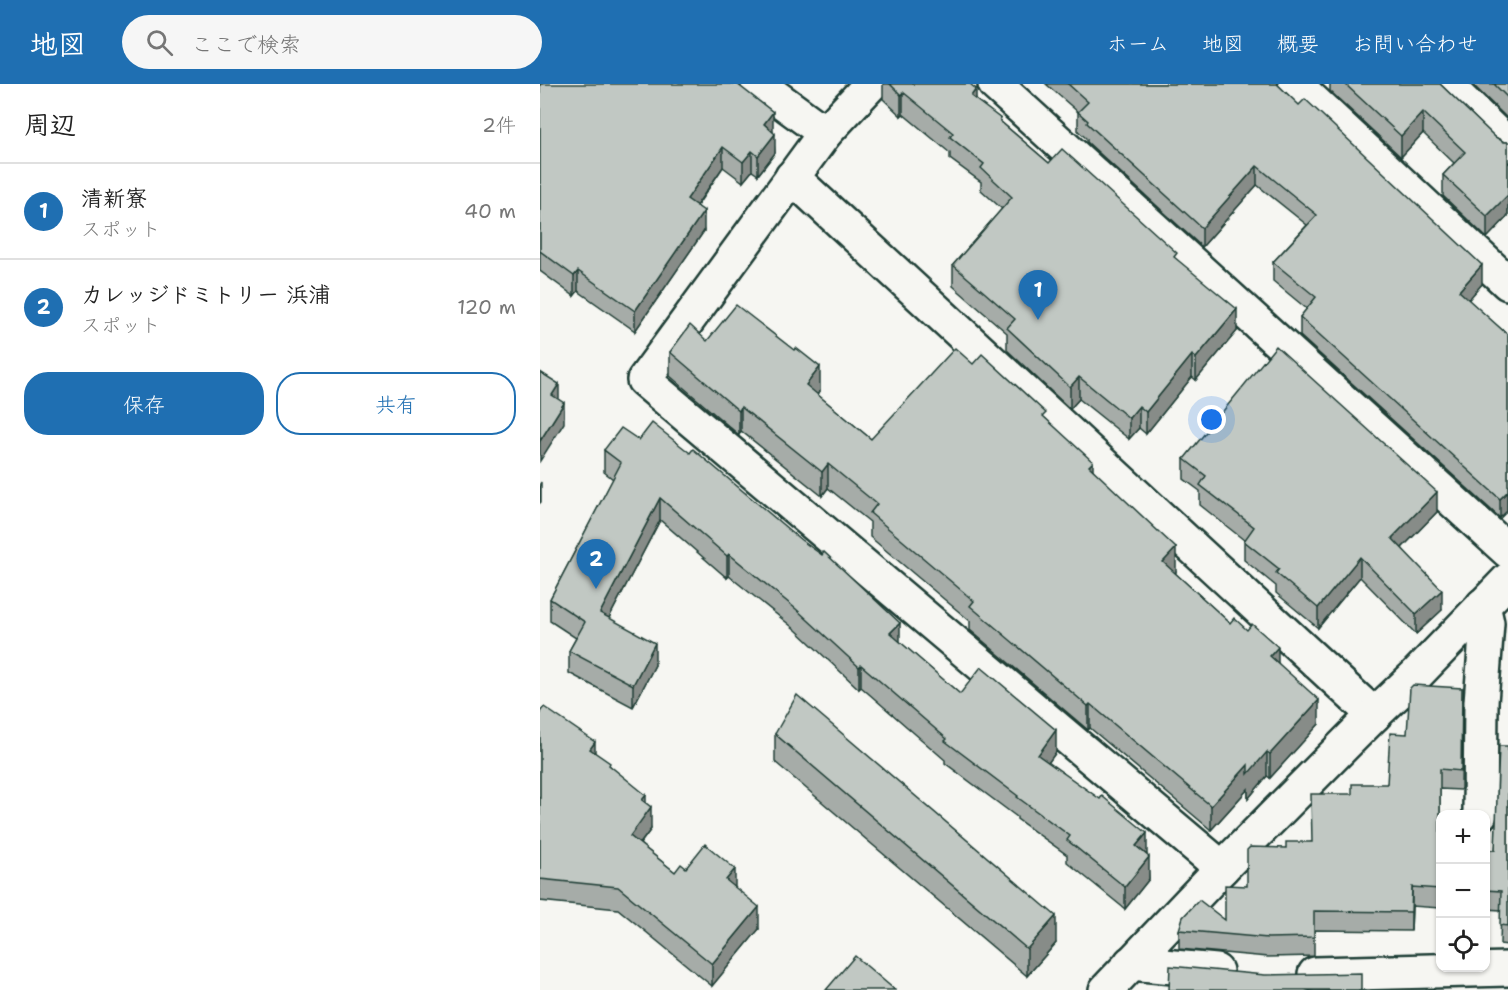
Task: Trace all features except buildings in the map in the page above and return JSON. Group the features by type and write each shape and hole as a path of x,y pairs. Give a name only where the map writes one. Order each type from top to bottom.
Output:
{"street":[{"path":"758,84 825,133"},
{"path":"871,84 825,133 644,380 1222,867"},
{"path":"995,84 1508,551"},
{"path":"1295,84 1508,283"},
{"path":"1445,84 1508,145"},
{"path":"792,177 1374,714"},
{"path":"1106,990 1222,867 1374,714 1414,677 1508,580"},
{"path":"1481,810 1494,707 1487,623 1483,605"},
{"path":"1131,963 1244,974"},
{"path":"1290,975 1485,974"}],"place":[{"name":"清新寮","path":"1038,320"},
{"name":"カレッジドミトリー 浜浦","path":"596,589"}]}
